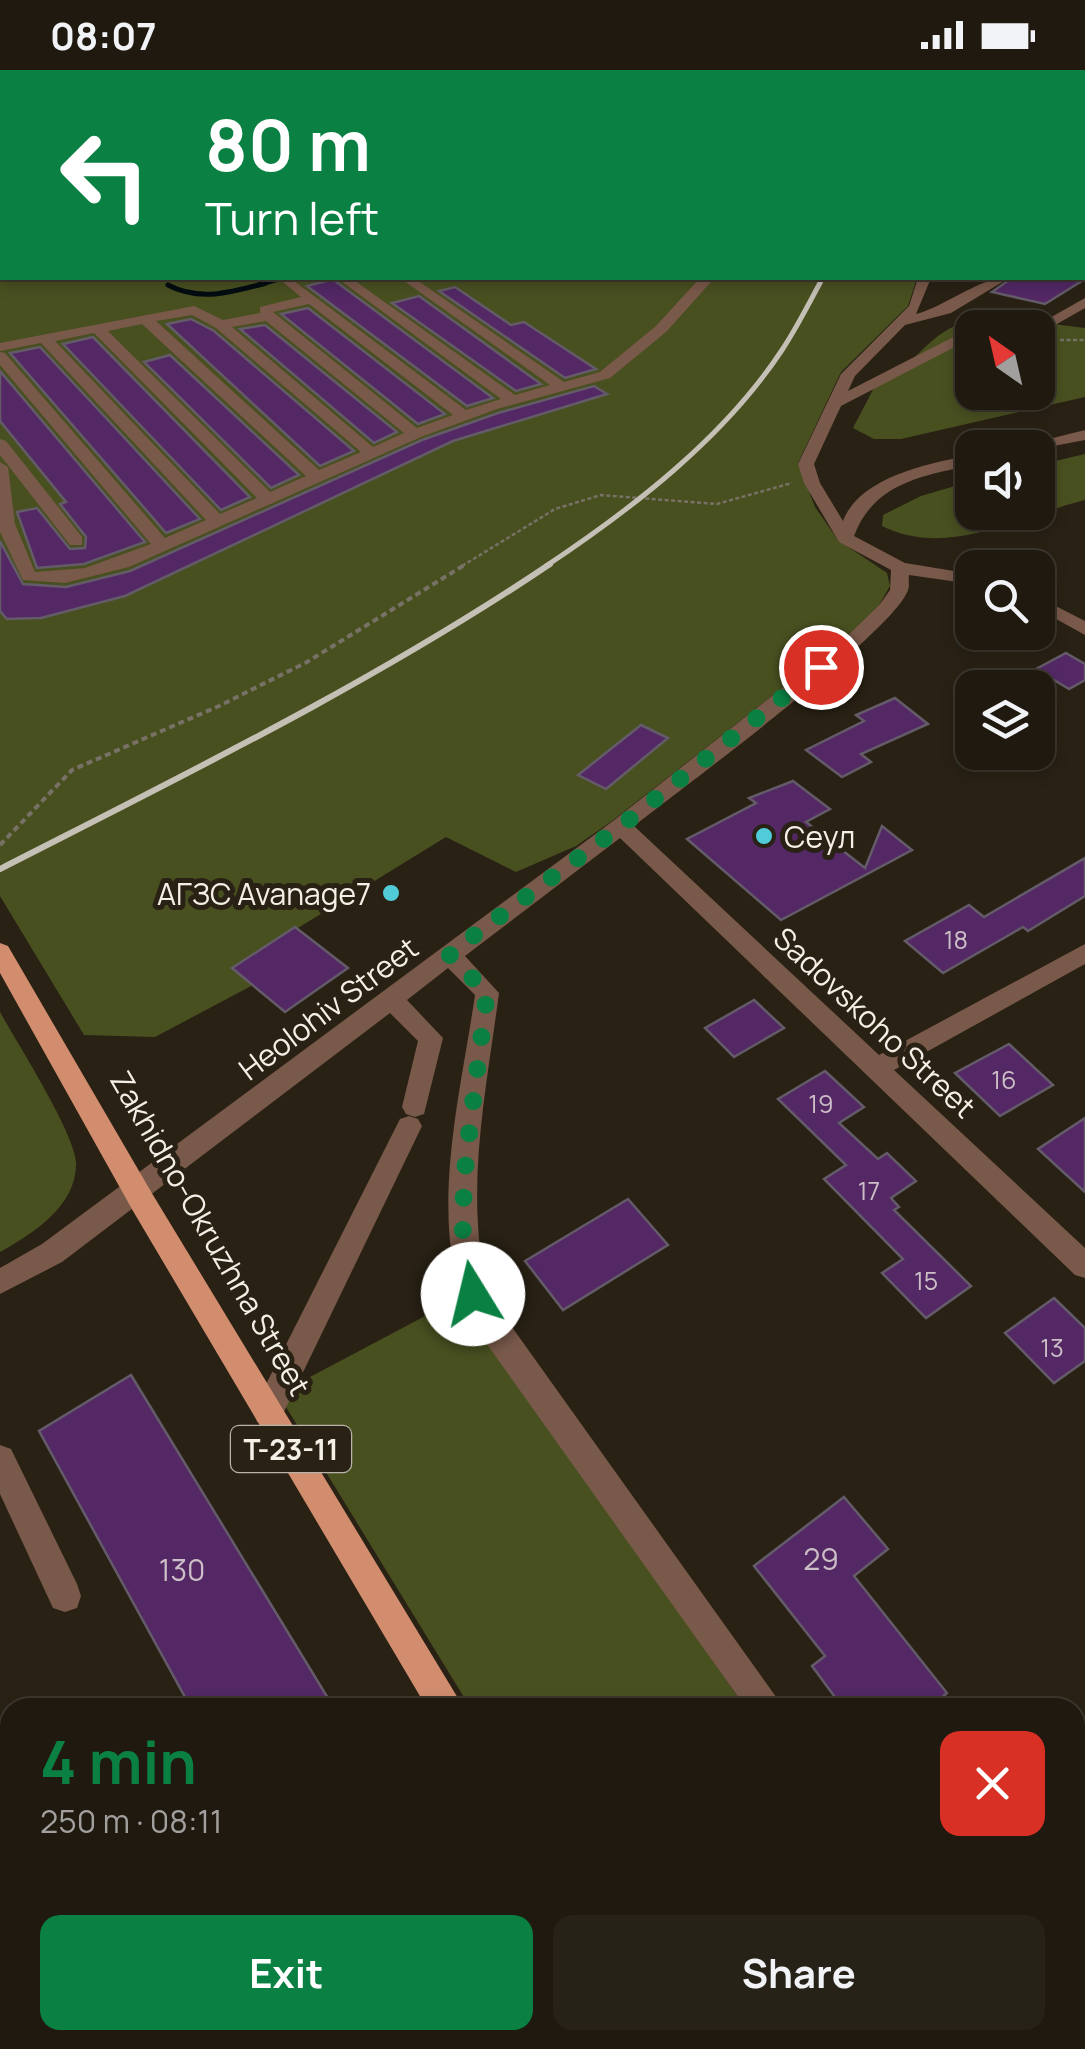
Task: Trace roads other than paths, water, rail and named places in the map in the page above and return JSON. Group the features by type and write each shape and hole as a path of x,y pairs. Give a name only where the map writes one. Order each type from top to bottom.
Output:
{"main road":[{"name":"Zakhidno-Okruzhna Street","path":"0,952 88,1101 135,1190 440,1698"}],"street":[{"path":"302,280 290,282 464,416"},
{"path":"347,280 514,400"},
{"path":"409,280 562,387"},
{"path":"923,280 915,307 848,374 806,464 845,538 900,568 955,576"},
{"path":"900,322 946,310 998,280"},
{"path":"0,466 3,512 16,558 30,576 72,578 123,562 415,434 514,400 605,375 628,360 704,282"},
{"path":"311,299 264,310 415,434"},
{"path":"1055,319 1085,302"},
{"path":"0,348 194,310 221,325 370,452"},
{"path":"221,325 269,316"},
{"path":"146,319 316,476"},
{"path":"97,328 266,498"},
{"path":"44,338 216,520"},
{"path":"833,404 955,342"},
{"path":"0,356 161,545"},
{"path":"1055,441 1085,434"},
{"path":"0,444 76,541"},
{"path":"845,538 856,509 882,496 886,487 908,476 955,464"},
{"name":"Heolohiv Street","path":"0,1282 52,1254 621,826 850,644 887,608 899,590 900,568"},
{"path":"1055,606 1085,607"},
{"path":"1055,611 1085,629"},
{"name":"Sadovskoho Street","path":"621,826 1085,1266"},
{"path":"876,1068 1085,953"},
{"path":"449,954 487,993 466,1158 462,1225 473,1294 494,1331 760,1698"},
{"path":"268,1412 412,1116 432,1038 390,998"},
{"path":"0,1460 64,1596"}],"waterway":[{"path":"261,284 277,280"},
{"path":"261,284 266,283"},
{"path":"168,285 204,294 261,284"}],"railway":[{"path":"819,285 822,280"},
{"path":"546,566 644,495 705,442 759,382 820,283"},
{"path":"0,869 349,687 550,564"}],"place":[{"name":"Сеул","path":"764,836"},
{"name":"АГЗС Avanage7","path":"391,893"}]}
